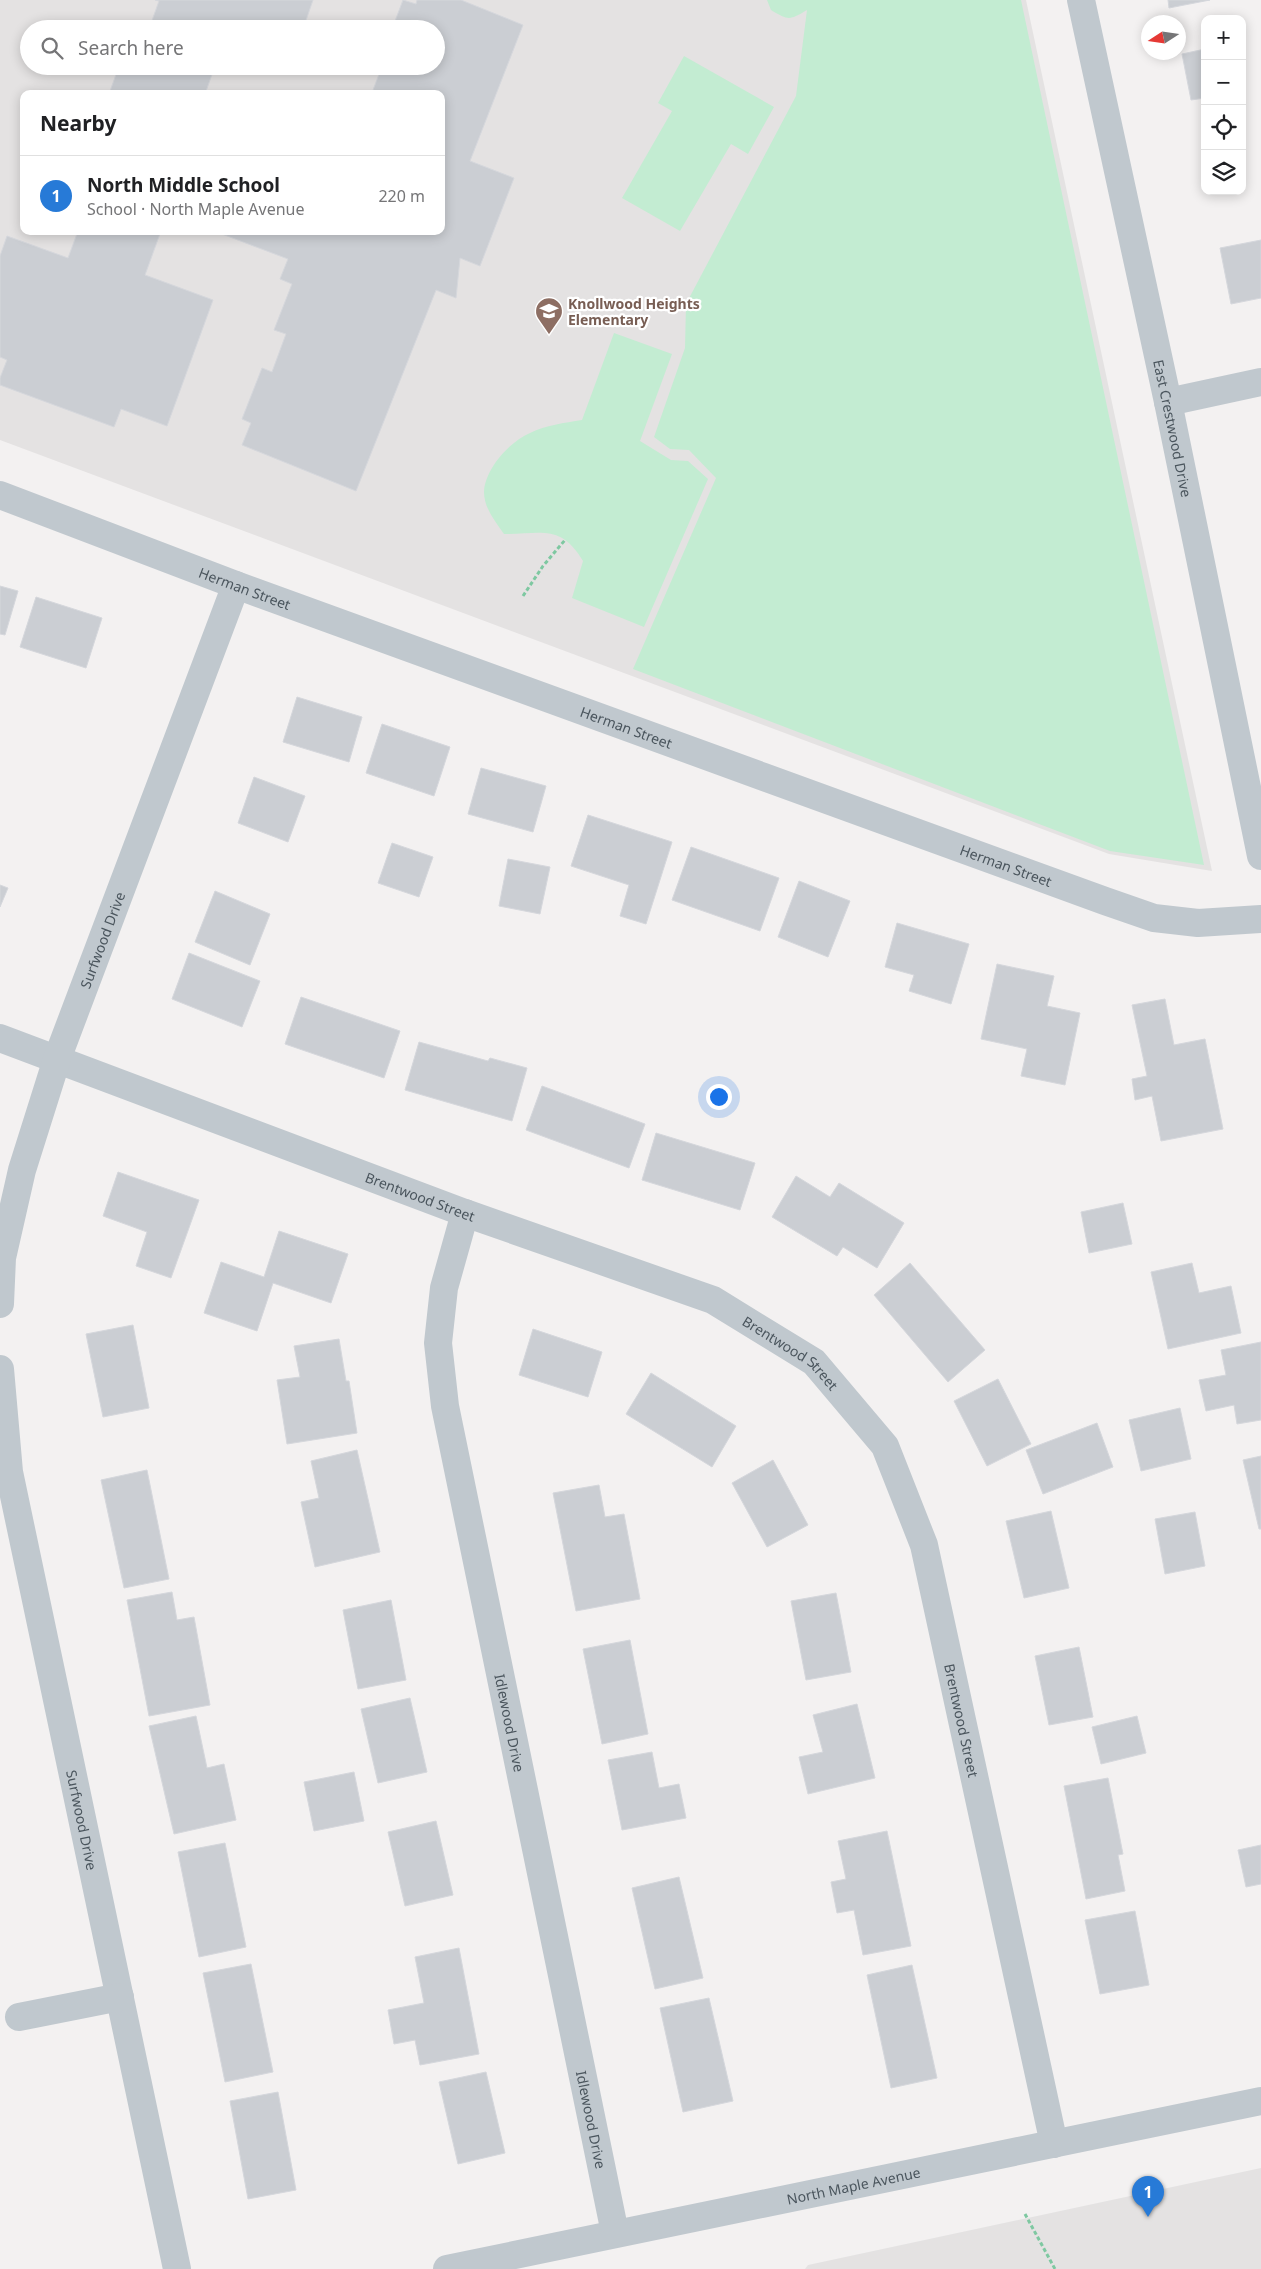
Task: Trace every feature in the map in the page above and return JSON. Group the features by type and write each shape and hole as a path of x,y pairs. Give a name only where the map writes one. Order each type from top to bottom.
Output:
{"street":[{"name":"East Crestwood Drive","path":"1081,0 1168,402 1261,856"},
{"path":"1168,402 1261,382"},
{"name":"Herman Street","path":"0,494 236,585 1104,902 1154,918 1198,923 1261,919"},
{"name":"Surfwood Drive","path":"0,1304 2,1258 20,1179 57,1059 236,585"},
{"name":"Brentwood Street","path":"0,1038 465,1213 713,1300 814,1362 885,1446 924,1545 1054,2144"},
{"name":"Idlewood Drive","path":"465,1213 444,1288 438,1344 445,1406 615,2233"},
{"name":"Surfwood Drive","path":"0,1382 9,1472 177,2269"},
{"path":"19,2018 120,1997"},
{"name":"North Maple Avenue","path":"447,2269 1261,2101"}],"path":[{"path":"523,596 543,566 565,540"},
{"path":"1025,2214 1055,2269"}],"shaded area":[{"name":"Knollwood Heights Elementary","path":"0,0 1026,0 1212,871 1109,854 0,440"},
{"path":"1261,2168 1261,2269 805,2269 808,2265"}],"green space":[{"path":"767,0 1021,0 1204,865 1110,851 633,669 716,478 689,450 670,449 654,437 685,348 686,304 796,96 807,10 789,18 771,10"},
{"path":"684,56 774,107 748,154 731,144 680,231 622,198 672,111 658,103"},
{"path":"614,333 672,354 640,441 671,460 688,461 708,479 644,627 572,598 583,561 575,549 567,541 550,534 504,534 491,514 484,498 485,483 493,466 514,443 522,437 542,428 582,420"}],"building":[{"path":"155,0 313,0 306,20 152,20 159,1"},
{"path":"403,0 416,4 417,0 461,0 523,25 470,161 514,178 480,266 460,258 456,298 436,290 356,491 242,445 251,423 242,419 262,368 272,372 286,334 274,330 292,284 280,279 288,259 225,235 445,235 445,90 373,90 379,75 445,75 445,20 395,20"},
{"path":"1168,0 1210,0 1169,8"},
{"path":"1201,50 1201,99 1191,100 1183,60 1186,60 1186,53"},
{"path":"116,75 212,75 206,90 110,90"},
{"path":"77,235 160,235 145,275 213,300 167,426 121,409 114,427 0,385 0,378 7,360 0,357 0,256 7,236 68,258"},
{"path":"1261,240 1261,298 1231,304 1220,248"},
{"path":"0,586 18,591 5,635 0,634"},
{"path":"36,597 102,618 86,668 20,647"},
{"path":"297,697 362,717 349,762 283,742"},
{"path":"382,724 450,747 434,796 366,773"},
{"path":"481,768 546,786 533,832 468,814"},
{"path":"254,777 305,796 288,842 238,823"},
{"path":"588,815 672,842 646,924 620,916 629,885 571,866"},
{"path":"392,843 433,857 419,897 378,883"},
{"path":"691,847 779,878 760,931 672,900"},
{"path":"508,859 550,867 540,914 499,906"},
{"path":"799,881 850,901 828,957 778,937"},
{"path":"0,885 8,888 0,907"},
{"path":"215,891 270,914 250,965 195,942"},
{"path":"897,923 969,944 951,1004 909,991 914,975 885,967"},
{"path":"189,953 260,981 242,1027 172,999"},
{"path":"997,964 1054,976 1047,1006 1080,1013 1065,1085 1021,1076 1027,1049 981,1039"},
{"path":"301,997 400,1031 384,1078 285,1044"},
{"path":"1165,999 1174,1045 1205,1039 1223,1129 1161,1141 1152,1096 1135,1100 1132,1079 1147,1076 1132,1005"},
{"path":"419,1042 488,1061 490,1058 527,1068 512,1121 405,1090"},
{"path":"542,1086 645,1124 629,1168 526,1130"},
{"path":"656,1133 755,1163 740,1210 642,1180"},
{"path":"118,1172 199,1200 171,1278 136,1266 147,1232 103,1216"},
{"path":"796,1176 830,1197 839,1183 904,1223 877,1268 843,1247 837,1256 772,1217"},
{"path":"1123,1203 1132,1244 1089,1253 1081,1212"},
{"path":"279,1231 348,1254 331,1303 273,1283 257,1331 204,1313 221,1262 264,1277"},
{"path":"910,1263 985,1350 948,1382 874,1295"},
{"path":"1192,1263 1199,1293 1231,1286 1241,1333 1168,1349 1151,1272"},
{"path":"133,1325 149,1408 103,1417 86,1334"},
{"path":"533,1329 602,1352 588,1397 519,1375"},
{"path":"339,1339 346,1381 349,1381 357,1433 287,1444 277,1380 300,1377 294,1346"},
{"path":"1261,1342 1261,1420 1237,1424 1234,1405 1206,1411 1199,1380 1226,1375 1221,1350"},
{"path":"651,1373 736,1426 712,1467 626,1414"},
{"path":"998,1379 1031,1444 987,1466 954,1401"},
{"path":"1180,1408 1191,1459 1141,1471 1129,1420"},
{"path":"1097,1423 1113,1467 1043,1494 1026,1450"},
{"path":"357,1450 380,1552 315,1567 301,1502 319,1498 311,1461"},
{"path":"1261,1456 1261,1529 1259,1529 1243,1460"},
{"path":"773,1460 808,1525 767,1547 732,1483"},
{"path":"147,1470 169,1579 124,1588 101,1480"},
{"path":"599,1485 605,1517 624,1514 640,1599 576,1611 553,1493"},
{"path":"1051,1511 1069,1588 1024,1598 1006,1521"},
{"path":"1195,1512 1205,1566 1165,1574 1155,1519"},
{"path":"172,1592 177,1620 194,1617 210,1705 149,1716 127,1600"},
{"path":"836,1593 851,1672 806,1680 791,1601"},
{"path":"391,1600 406,1680 358,1689 343,1610"},
{"path":"630,1640 648,1734 602,1744 583,1649"},
{"path":"1079,1647 1093,1717 1049,1725 1035,1656"},
{"path":"410,1698 427,1772 378,1783 361,1709"},
{"path":"857,1704 875,1778 808,1794 799,1757 823,1752 813,1715"},
{"path":"196,1716 207,1768 224,1764 236,1820 174,1834 149,1726"},
{"path":"1137,1716 1146,1753 1101,1764 1092,1727"},
{"path":"652,1752 659,1788 679,1784 686,1818 622,1830 608,1760"},
{"path":"354,1772 364,1821 314,1831 304,1782"},
{"path":"1108,1778 1123,1854 1118,1855 1125,1891 1086,1899 1064,1786"},
{"path":"436,1821 453,1895 405,1906 388,1832"},
{"path":"887,1831 911,1946 863,1955 854,1910 837,1913 831,1882 846,1879 838,1841"},
{"path":"225,1843 246,1947 199,1957 178,1852"},
{"path":"1261,1845 1261,1884 1246,1887 1238,1850"},
{"path":"679,1877 703,1978 655,1989 632,1888"},
{"path":"1135,1911 1149,1985 1100,1994 1085,1920"},
{"path":"459,1948 479,2054 420,2065 415,2040 394,2044 388,2010 424,2003 415,1957"},
{"path":"251,1964 273,2072 225,2082 203,1973"},
{"path":"912,1965 937,2078 891,2088 867,1975"},
{"path":"709,1998 733,2101 683,2112 660,2008"},
{"path":"486,2072 505,2153 458,2164 439,2082"},
{"path":"278,2092 296,2190 248,2199 230,2101"}],"place":[{"name":"Knollwood Heights Elementary","path":"549,335"},
{"name":"North Middle School","path":"1148,2217"}]}
